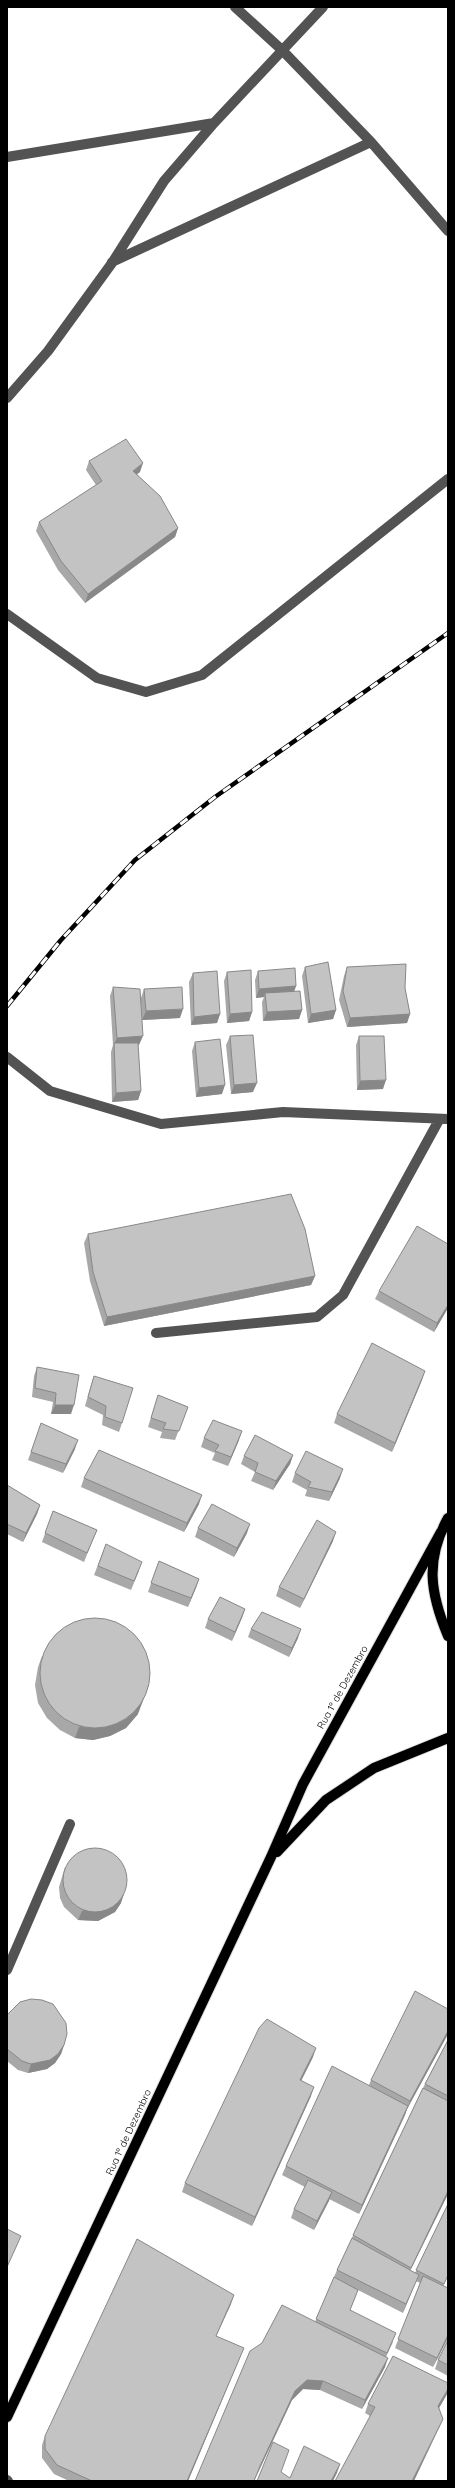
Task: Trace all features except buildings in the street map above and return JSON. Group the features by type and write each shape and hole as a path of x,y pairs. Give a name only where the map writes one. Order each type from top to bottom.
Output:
{"main road":[{"name":"Rua 1º de Dezembro","path":"7,2418 272,1857 303,1784 448,1518"},
{"path":"440,1532 432,1569 436,1607 448,1636"},
{"name":"Rua 1º de Dezembro","path":"272,1857 332,1796 374,1768 448,1738"}],"lane":[{"path":"235,7 282,50 371,142 448,231"},
{"path":"7,398 48,351 112,263 164,181 214,123 323,7"},
{"path":"7,156 214,123"},
{"path":"112,263 371,142"},
{"path":"7,614 97,678 146,692 202,675 448,479"},
{"path":"7,1057 50,1091 161,1124 283,1112 443,1119 343,1295 317,1317 156,1333"},
{"path":"7,1970 70,1824"}],"railway":[{"path":"7,1006 61,940 135,860 215,797 448,633"}]}
